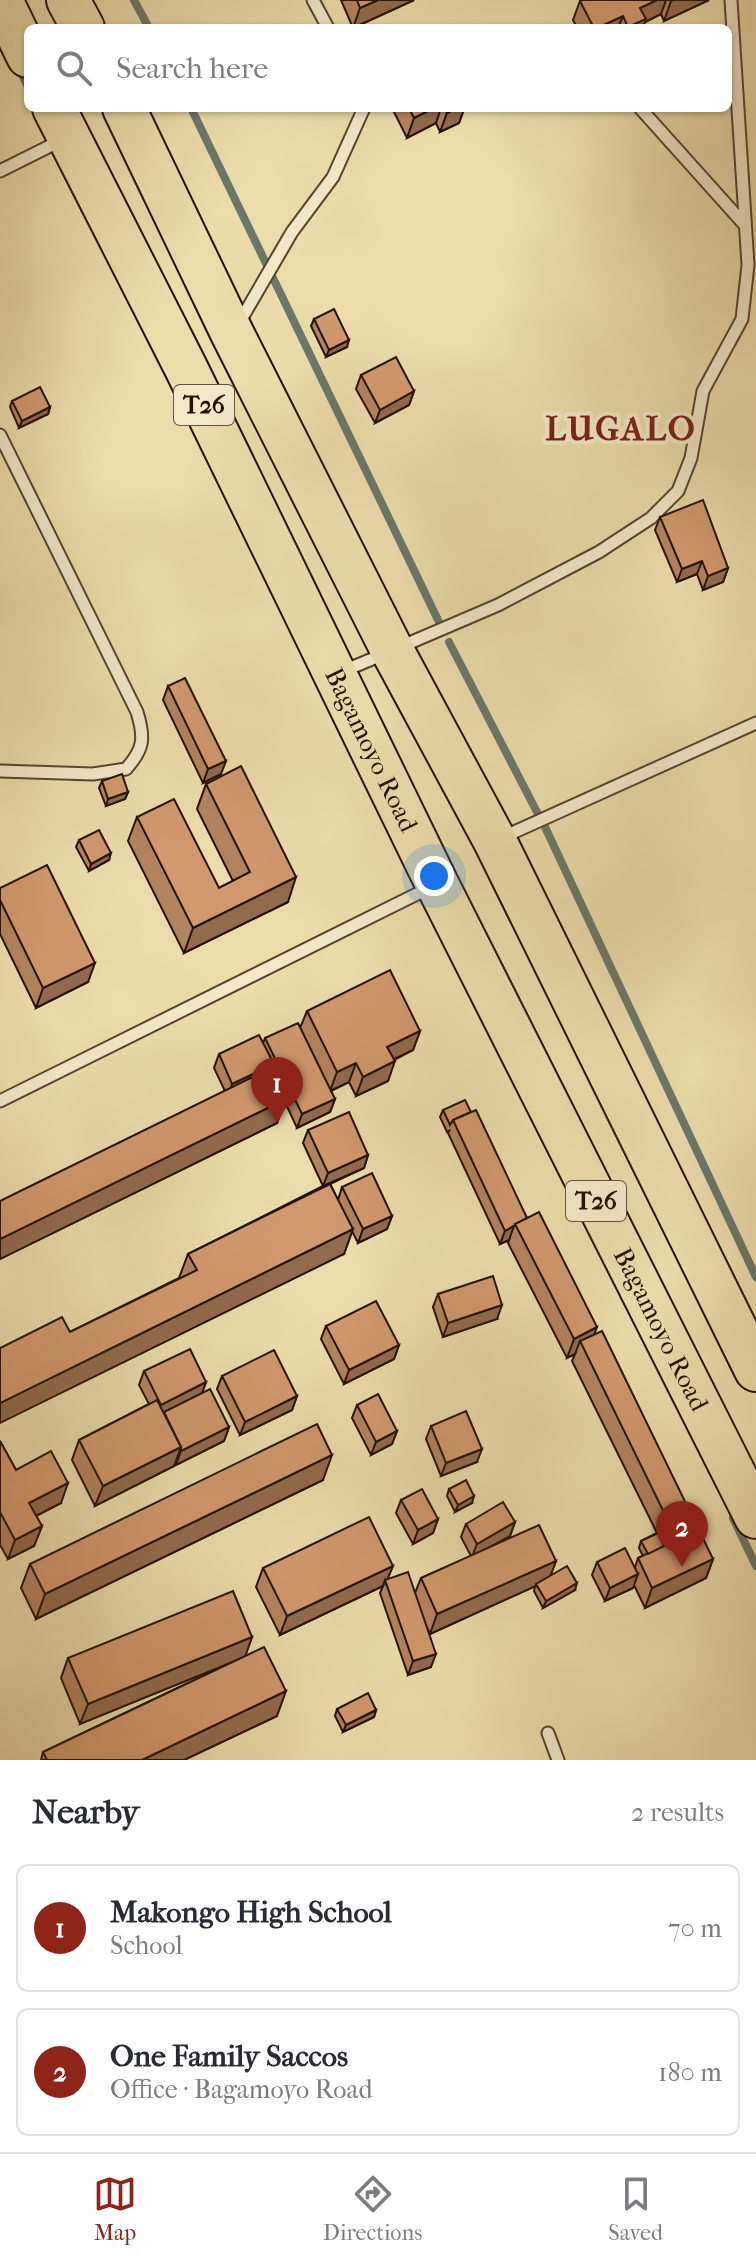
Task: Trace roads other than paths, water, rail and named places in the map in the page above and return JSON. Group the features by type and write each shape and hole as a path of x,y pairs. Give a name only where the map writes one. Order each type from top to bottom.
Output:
{"highway":[{"path":"1,0 24,48"},
{"path":"68,0 81,24"},
{"name":"T26","path":"126,112 232,333 392,650 495,841 756,1370"},
{"name":"Bagamoyo Road","path":"61,123 336,674 437,884 756,1517"}],"lane":[{"path":"313,0 326,24"},
{"path":"336,674 498,605 599,552 651,518 678,491 691,458 703,391 742,319 748,265 743,223 741,118 731,0"},
{"path":"232,333 292,232 333,177 362,112"},
{"path":"644,112 743,223"},
{"path":"0,171 61,123"},
{"path":"0,435 137,712 143,733 142,752 126,769 93,774 0,771"},
{"path":"495,841 756,723"},
{"path":"0,1101 437,884"},
{"path":"548,1733 558,1760"}],"waterway":[{"path":"134,0 147,24"},
{"path":"18,67 24,79"},
{"path":"193,112 439,622"},
{"path":"449,642 538,814"},
{"path":"545,827 756,1277"},
{"path":"733,1518 756,1566"}],"place":[{"name":"Makongo High School","path":"277,1123"},
{"name":"One Family Saccos","path":"682,1567"}],"district":[{"name":"LUGALO","path":"621,429"}]}
